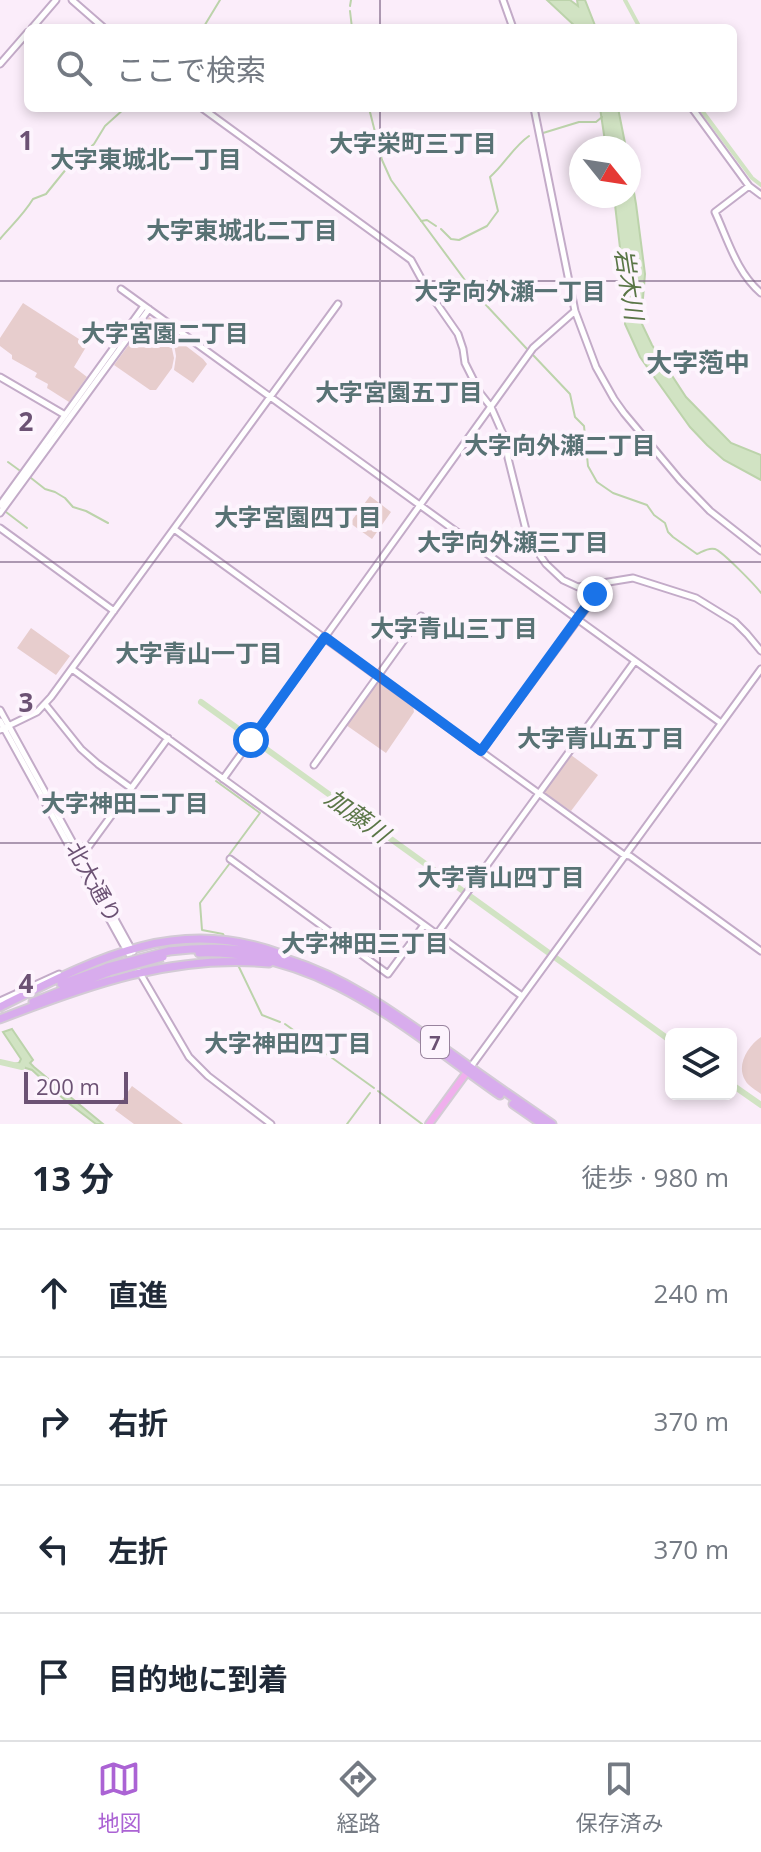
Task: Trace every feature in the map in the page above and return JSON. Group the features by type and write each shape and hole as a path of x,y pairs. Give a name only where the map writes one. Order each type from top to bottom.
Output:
{"highway":[{"path":"3,1009 75,969 158,942 199,938 261,947 294,958 311,970"},
{"name":"7","path":"3,1009 108,969 169,954 203,948 246,950 288,959 341,981 380,1004 542,1124"},
{"path":"3,1009 141,972 191,963 238,960 311,970"},
{"name":"7","path":"468,1070 552,1124"}],"main road":[{"path":"429,1124 468,1070"}],"street":[{"path":"35,24 56,0"},
{"path":"72,0 99,24"},
{"path":"503,0 512,24"},
{"path":"0,64 24,37"},
{"path":"208,112 411,260 458,334 465,363 491,407 506,441 528,538 546,564 563,580 578,587 633,578 696,598 735,622 761,651"},
{"path":"535,112 575,311 596,367 632,424 695,496 726,525 761,551"},
{"path":"695,112 749,186 761,195"},
{"path":"749,186 715,212 740,268 748,282 761,293"},
{"path":"121,289 721,723"},
{"path":"4,728 27,718 45,704 338,304"},
{"path":"0,505 147,307"},
{"path":"223,779 533,348 575,311"},
{"path":"0,377 67,416"},
{"path":"0,513 67,416"},
{"path":"0,528 114,611"},
{"path":"174,529 761,951"},
{"path":"481,751 593,599 594,583"},
{"path":"314,765 421,616"},
{"path":"437,934 635,661"},
{"path":"72,669 522,996"},
{"path":"468,1070 761,669"},
{"path":"45,704 81,749 131,788"},
{"path":"0,710 4,728"},
{"path":"0,721 4,728"},
{"name":"北大通り","path":"4,728 180,1042 198,1067 271,1124"},
{"path":"79,859 168,738"},
{"path":"230,859 388,974 424,925"}],"shaded area":[{"path":"23,303 82,341 86,347 74,367 87,377 69,402 47,388 48,384 35,377 37,373 12,359 12,355 0,346 0,338"},
{"path":"149,317 175,337 171,344 174,358 172,368 156,390 150,390 114,365"},
{"path":"177,339 207,364 193,383 174,370 174,344"},
{"path":"370,496 391,512 372,539 350,523"},
{"path":"31,628 70,656 56,675 17,648"},
{"path":"377,681 413,706 414,712 386,753 346,725"},
{"path":"571,755 598,775 571,811 543,792"},
{"path":"761,1037 761,1094 746,1082 742,1068 748,1051"},
{"path":"132,1086 183,1124 134,1124 115,1110"}],"water":[{"path":"547,0 570,0 578,6 577,0 585,0 594,24 573,24"},
{"path":"601,112 619,112 624,136 604,136"},
{"name":"岩木川","path":"615,208 637,208 645,274 641,322 652,345 686,397 731,443 761,455 761,480 724,460 690,427 640,357 625,324 625,291"},
{"path":"12,1029 33,1060 30,1063 103,1124 96,1124 67,1102 32,1070 13,1064 21,1059 3,1032"}],"waterway":[{"path":"205,24 220,0"},
{"path":"350,6 351,0"},
{"path":"625,0 638,24"},
{"path":"350,11 352,24"},
{"path":"0,239 33,199 46,194 121,112"},
{"path":"370,112 382,160 391,180 473,291 527,349"},
{"path":"703,112 752,178 761,185"},
{"path":"543,133 579,122 596,122 602,117"},
{"path":"441,229 451,239 459,240 487,226 498,211 490,177 529,136"},
{"path":"421,221 427,220 436,226"},
{"path":"533,355 570,394 575,417 584,426 588,466 597,482 613,493 647,505 665,523 673,537 697,554 710,549 719,551 761,593"},
{"path":"8,462 19,470"},
{"path":"31,478 65,498 73,507 108,523"},
{"path":"6,512 27,528"},
{"name":"加藤川","path":"201,702 665,1037"},
{"path":"216,781 260,813 229,855"},
{"path":"224,936 202,930 200,903 230,863"},
{"path":"238,965 262,1015 280,1022"},
{"path":"285,1024 374,1088"},
{"path":"0,1062 22,1067"},
{"name":"加藤川","path":"737,1088 761,1105"},
{"path":"378,1091 422,1124"},
{"path":"347,1124 370,1093"}],"district":[{"name":"大字栄町三丁目","path":"413,142"},
{"name":"大字東城北一丁目","path":"146,158"},
{"name":"大字東城北二丁目","path":"242,229"},
{"name":"大字向外瀬一丁目","path":"510,290"},
{"name":"大字宮園二丁目","path":"165,332"},
{"name":"大字萢中","path":"698,362"},
{"name":"大字宮園五丁目","path":"399,391"},
{"name":"大字向外瀬二丁目","path":"560,444"},
{"name":"大字宮園四丁目","path":"298,516"},
{"name":"大字向外瀬三丁目","path":"513,541"},
{"name":"大字青山三丁目","path":"454,627"},
{"name":"大字青山一丁目","path":"199,652"},
{"name":"大字青山五丁目","path":"601,737"},
{"name":"大字神田二丁目","path":"125,802"},
{"name":"大字青山四丁目","path":"501,876"},
{"name":"大字神田三丁目","path":"365,942"},
{"name":"大字神田四丁目","path":"288,1042"}],"route":[{"path":"251,740 325,637 481,751 595,594"}]}
